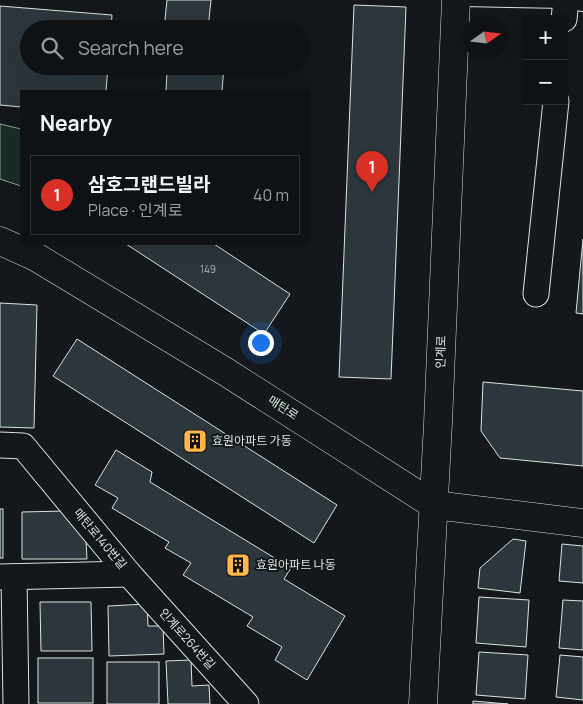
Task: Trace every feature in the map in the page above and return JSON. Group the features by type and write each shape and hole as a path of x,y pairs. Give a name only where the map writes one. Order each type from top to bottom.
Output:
{"street":[{"name":"인계로","path":"423,704 434,505 456,0"},
{"path":"536,294 556,105"},
{"name":"매탄로","path":"0,241 36,256 226,372 434,505 583,523"},
{"name":"매탄로140번길","path":"0,445 23,446 129,574"},
{"name":"매탄로140번길","path":"7,577 129,574"},
{"name":"인계로264번길","path":"129,574 246,704"},
{"path":"7,577 16,704"}],"lane":[{"path":"462,0 570,6"}],"green space":[{"path":"0,124 20,129 20,186 0,179"}],"building":[{"path":"167,0 211,0 209,20 165,20"},
{"path":"354,5 406,7 391,379 339,377"},
{"path":"0,6 112,15 112,20 20,20 20,75 107,75 106,90 20,90 20,107 0,105"},
{"path":"167,75 223,75 222,90 166,90"},
{"path":"583,239 583,314 576,313"},
{"path":"128,245 216,245 290,294 264,334"},
{"path":"0,303 37,305 34,428 0,427"},
{"name":"효원아파트 가동","path":"77,339 337,505 314,543 53,376"},
{"path":"483,382 583,391 583,466 500,458 481,431"},
{"name":"효원아파트 나동","path":"116,450 152,472 150,482 291,568 284,579 345,616 307,680 275,660 282,647 247,626 253,617 183,575 191,563 165,548 169,542 112,508 118,498 95,485"},
{"path":"0,509 3,509 3,558 0,558"},
{"path":"64,511 86,540 87,559 22,559 22,512"},
{"path":"513,539 526,541 520,593 478,588 480,568"},
{"path":"562,544 583,546 583,583 559,581"},
{"path":"479,597 529,600 526,647 476,643"},
{"path":"563,600 583,601 583,650 559,648"},
{"path":"40,602 91,602 92,651 41,651"},
{"path":"147,604 148,626 163,626 164,654 109,656 108,606"},
{"path":"479,652 528,655 525,699 476,695"},
{"path":"560,655 583,657 583,700 556,697"},
{"path":"38,658 93,658 93,703 38,703"},
{"path":"191,660 192,686 209,685 210,704 168,704 166,661"},
{"path":"107,662 159,662 159,704 107,704"},
{"path":"473,701 508,704 473,704"}],"place":[{"name":"삼호그랜드빌라","path":"372,192"},
{"name":"효원아파트 가동","path":"195,441"},
{"name":"효원아파트 나동","path":"238,565"}]}
